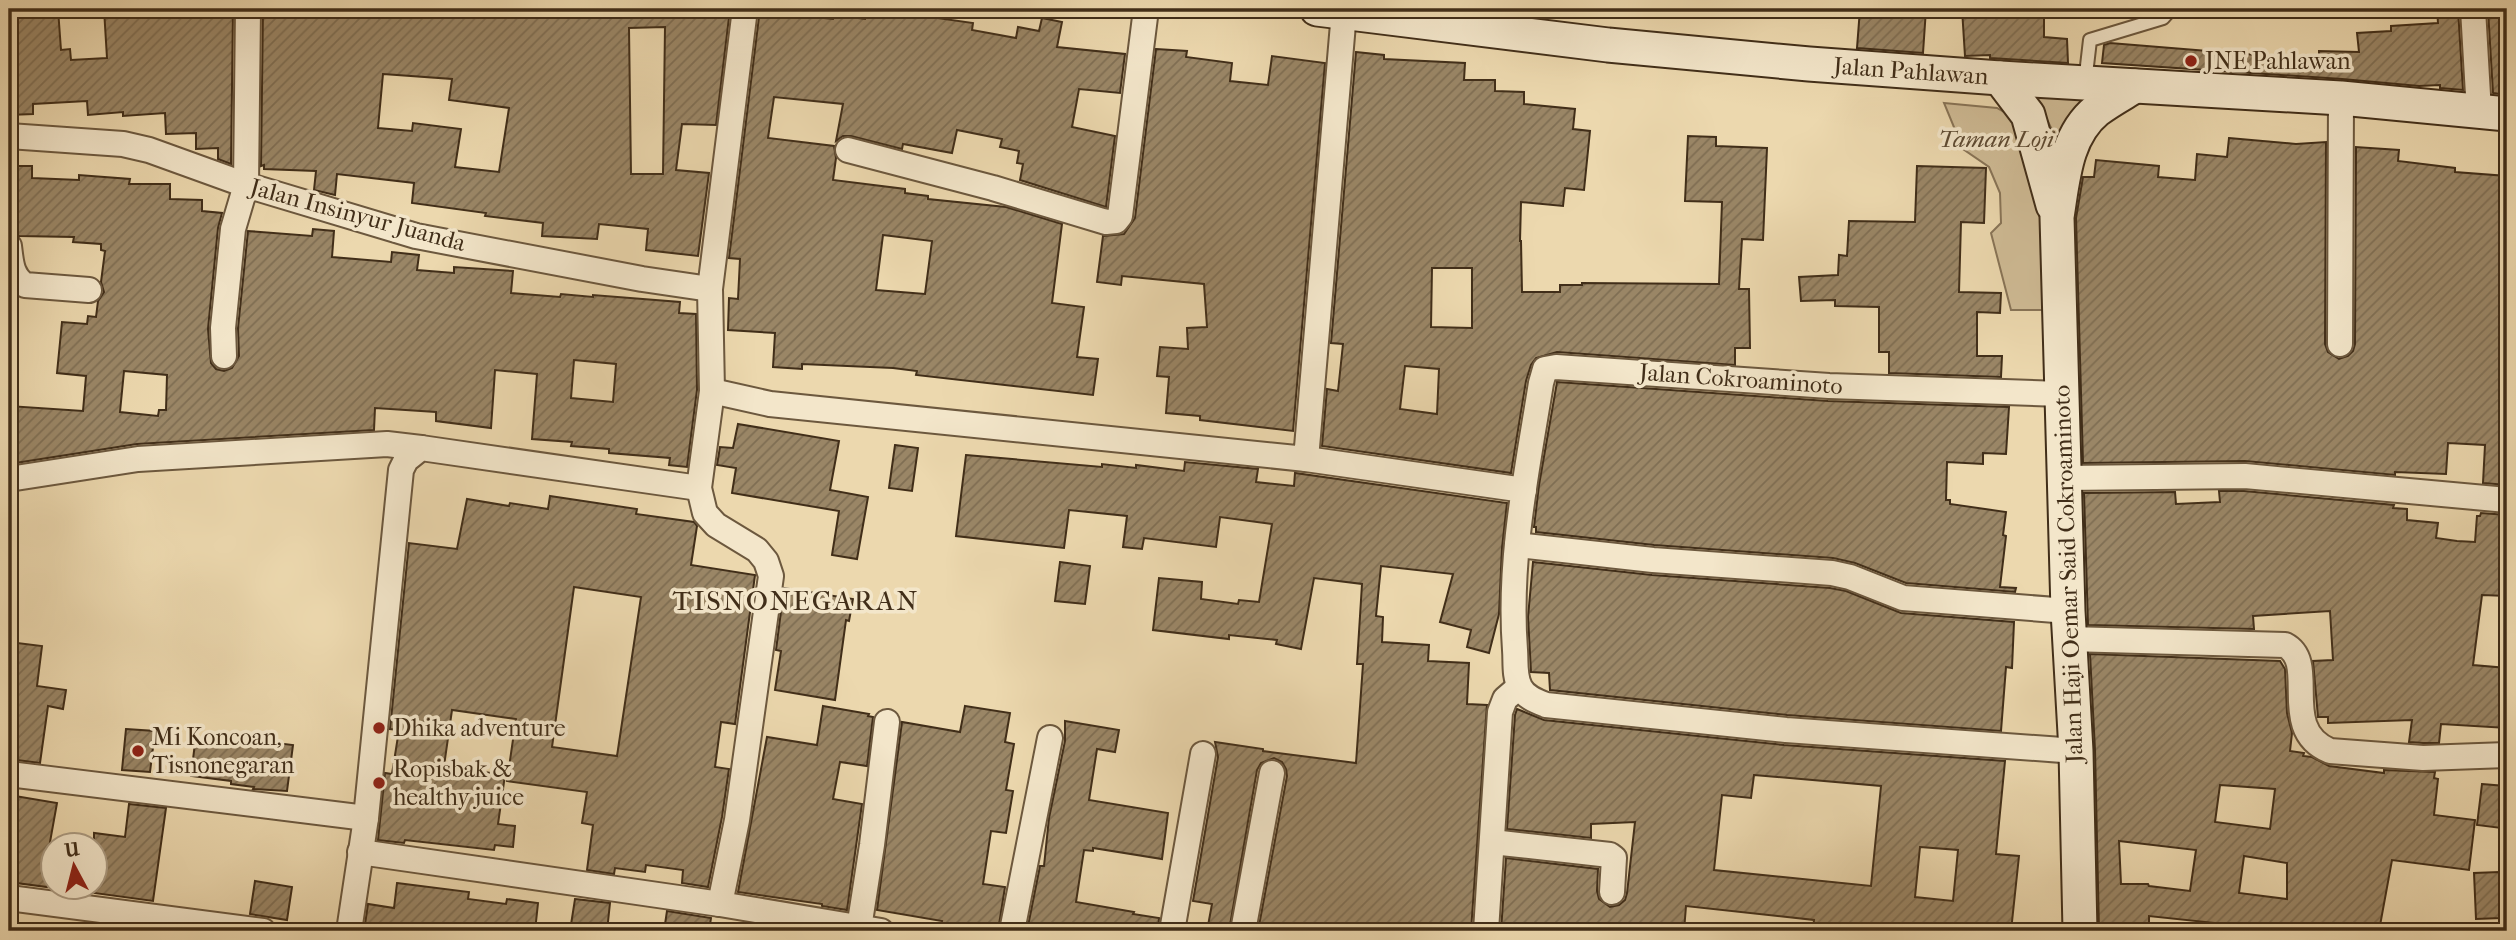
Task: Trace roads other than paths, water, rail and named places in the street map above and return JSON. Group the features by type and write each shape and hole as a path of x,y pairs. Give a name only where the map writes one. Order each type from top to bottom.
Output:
{"main road":[{"name":"Jalan Pahlawan","path":"1331,10 1421,15 1608,45 1809,64 2341,98 2493,113"},
{"path":"2000,78 2022,106 2031,123 2056,217"},
{"path":"2056,217 2064,168 2078,132 2096,111 2135,86"},
{"name":"Jalan Haji Oemar Said Cokroaminoto","path":"2056,217 2080,931"}],"street":[{"path":"224,356 223,328 233,229 246,185 248,9"},
{"path":"720,904 737,820 771,576 766,561 757,551 716,525 705,513 699,488 712,391 710,289 745,9"},
{"path":"848,150 993,188 1106,222 1115,221 1120,216 1146,9"},
{"path":"2473,9 2493,113"},
{"path":"1306,459 1331,10"},
{"path":"2340,344 2341,98"},
{"name":"Jalan Insinyur Juanda","path":"9,136 123,144 181,161 246,185 416,236 642,279 710,289"},
{"path":"9,246 14,274 17,280 25,285 89,289"},
{"name":"Jalan Cokroaminoto","path":"1524,490 1541,383 1545,369 1550,368 1829,386 2061,394"},
{"path":"712,391 770,404 1306,459 1524,490 1512,617 1516,677 1524,694 1546,705 1786,730 2076,751"},
{"path":"9,479 138,459 387,444 699,488"},
{"path":"349,931 366,818 401,470 406,460 421,448"},
{"path":"2064,478 2245,476 2469,498 2507,499"},
{"path":"1517,545 1653,560 1832,573 1850,577 1903,598 2069,625 2285,645 2295,652 2299,665 2303,722 2309,737 2317,746 2330,751 2423,758 2507,755"},
{"path":"1486,931 1500,712 1505,699 1520,687"},
{"path":"360,852 720,904 870,930 872,845 887,722"},
{"path":"1012,931 1049,738"},
{"path":"1172,931 1203,754"},
{"path":"1243,931 1272,773"},
{"path":"9,774 366,818"},
{"path":"1492,842 1611,855 1614,858 1612,892"},
{"path":"9,898 263,931"}],"lane":[{"path":"2085,83 2090,40 2164,18 2171,9"}],"place":[{"name":"JNE Pahlawan","path":"2191,61"},
{"name":"Dhika adventure","path":"379,728"},
{"name":"Mi Koncoan, Tisnonegaran","path":"138,751"},
{"name":"Ropisbak & healthy juice","path":"379,783"}],"district":[{"name":"TISNONEGARAN","path":"796,600"}],"park label":[{"name":"Taman Loji","path":"1996,139"}]}
